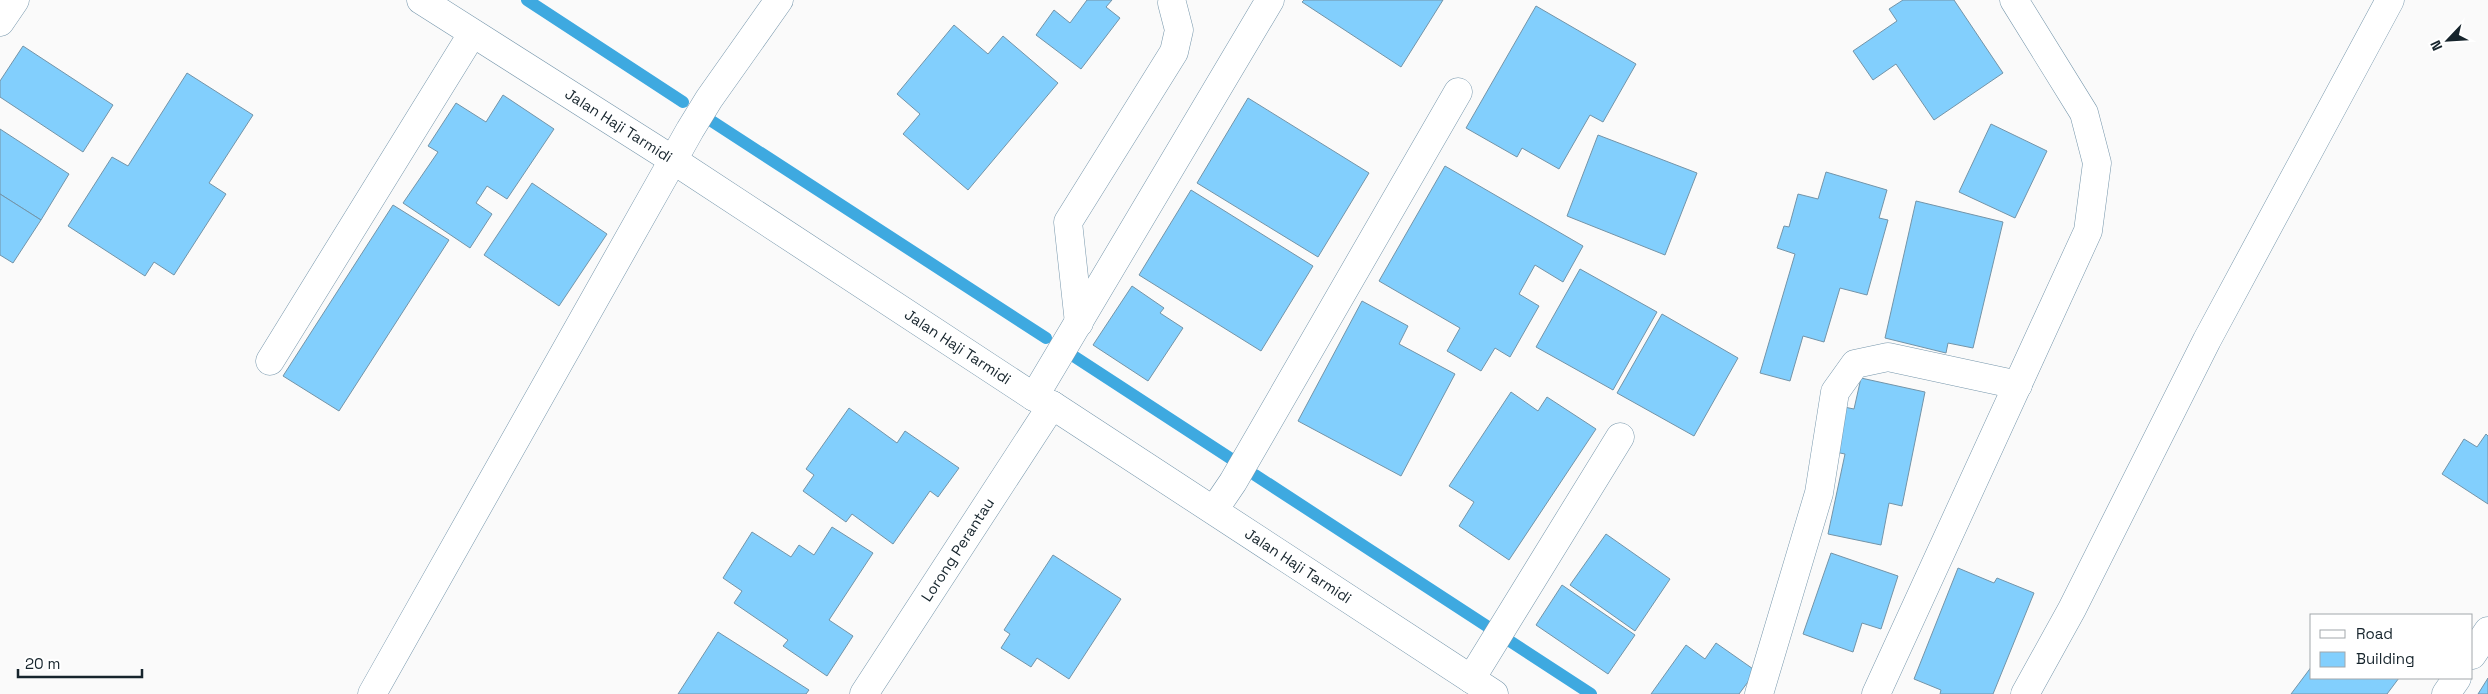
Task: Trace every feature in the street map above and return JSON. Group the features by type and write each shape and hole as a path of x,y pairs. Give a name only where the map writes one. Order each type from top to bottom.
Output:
{"street":[{"path":"0,22 15,0"},
{"name":"Jalan Haji Tarmidi","path":"421,0 673,160 1214,510 1494,694"},
{"path":"372,694 673,160 709,99 779,0"},
{"name":"Lorong Perantau","path":"864,694 1043,401 1048,372 1270,0"},
{"path":"1876,694 2088,231 2097,163 2084,113 2014,0"},
{"path":"2025,694 2072,609 2207,340 2390,0"},
{"path":"1078,323 1068,222 1174,52 1179,30 1172,3"},
{"path":"270,361 472,34"},
{"path":"1214,510 1233,482 1458,92"},
{"path":"1759,694 1819,494 1835,392 1855,364 1888,357 2018,384"},
{"path":"1471,679 1620,436"},
{"path":"2473,654 2488,631"},
{"path":"2446,694 2456,679"}],"building":[{"path":"1087,0 1112,0 1106,7 1120,18 1081,69 1036,35 1054,10 1070,23"},
{"path":"1304,0 1443,0 1401,67 1302,2"},
{"path":"1903,0 1954,0 2003,73 1934,120 1896,64 1873,80 1853,51 1897,21 1889,9"},
{"path":"1536,6 1636,64 1603,122 1590,115 1559,169 1522,148 1517,157 1466,128"},
{"path":"954,25 988,54 1003,36 1058,83 968,190 903,134 920,114 897,94"},
{"path":"23,46 113,105 83,152 0,97 0,81"},
{"path":"187,73 253,115 209,183 226,194 174,275 154,262 145,276 68,226 112,157 128,166"},
{"path":"503,95 554,129 507,199 487,186 476,203 492,214 470,248 403,203 438,152 428,146 456,103 486,122"},
{"path":"1248,98 1369,173 1318,257 1197,183"},
{"path":"1991,124 2047,151 2015,218 1959,192"},
{"path":"0,129 69,174 41,220 0,194"},
{"path":"1598,135 1697,173 1665,255 1567,216"},
{"path":"1445,166 1583,246 1563,282 1535,265 1519,294 1539,306 1510,357 1495,348 1481,371 1447,351 1460,328 1379,281"},
{"path":"1826,172 1887,190 1879,218 1888,220 1867,295 1840,288 1824,342 1803,336 1790,381 1760,373 1795,254 1777,248 1784,226 1789,227 1798,194 1818,199"},
{"path":"532,183 607,234 559,306 484,255"},
{"path":"1191,190 1313,266 1261,351 1139,275"},
{"path":"0,194 41,220 13,263 0,255"},
{"path":"1916,201 2003,222 1973,348 1948,343 1946,353 1885,338"},
{"path":"393,205 449,240 339,411 283,376"},
{"path":"1580,269 1657,312 1613,390 1536,347"},
{"path":"1132,286 1164,308 1160,313 1183,328 1148,381 1093,345"},
{"path":"1362,301 1408,326 1399,344 1455,374 1401,476 1298,421"},
{"path":"1662,314 1738,358 1694,436 1617,393"},
{"path":"1861,378 1925,392 1902,506 1889,503 1881,545 1828,534 1845,454 1830,451 1839,406 1854,409"},
{"path":"1511,392 1538,411 1547,397 1596,429 1509,560 1459,526 1474,502 1449,486"},
{"path":"849,408 897,443 905,431 959,468 938,497 930,491 893,544 852,514 846,522 803,491 814,475 806,469"},
{"path":"2486,434 2488,436 2488,504 2442,474 2464,439 2477,447"},
{"path":"832,527 873,553 829,620 853,636 827,676 783,646 788,640 734,603 742,591 723,578 752,532 791,557 799,545 814,555"},
{"path":"1606,534 1670,579 1635,631 1570,585"},
{"path":"1831,553 1898,576 1881,629 1862,623 1853,652 1803,634"},
{"path":"1053,555 1121,599 1069,679 1037,658 1031,667 1001,648 1010,634 1004,630"},
{"path":"1958,568 1994,583 1997,578 2034,593 1993,694 1940,694 1941,690 1914,679"},
{"path":"1562,585 1635,635 1608,674 1536,625"},
{"path":"718,632 809,690 806,694 678,694"},
{"path":"1716,643 1756,671 1739,694 1651,694 1686,645 1705,659"},
{"path":"2310,669 2310,679 2398,679 2387,694 2291,694"},
{"path":"2488,678 2488,694 2478,694"}],"waterway":[{"path":"527,0 683,102"},
{"path":"710,120 1046,338"},
{"path":"1075,357 1233,460"},
{"path":"1255,475 1591,694"}]}
